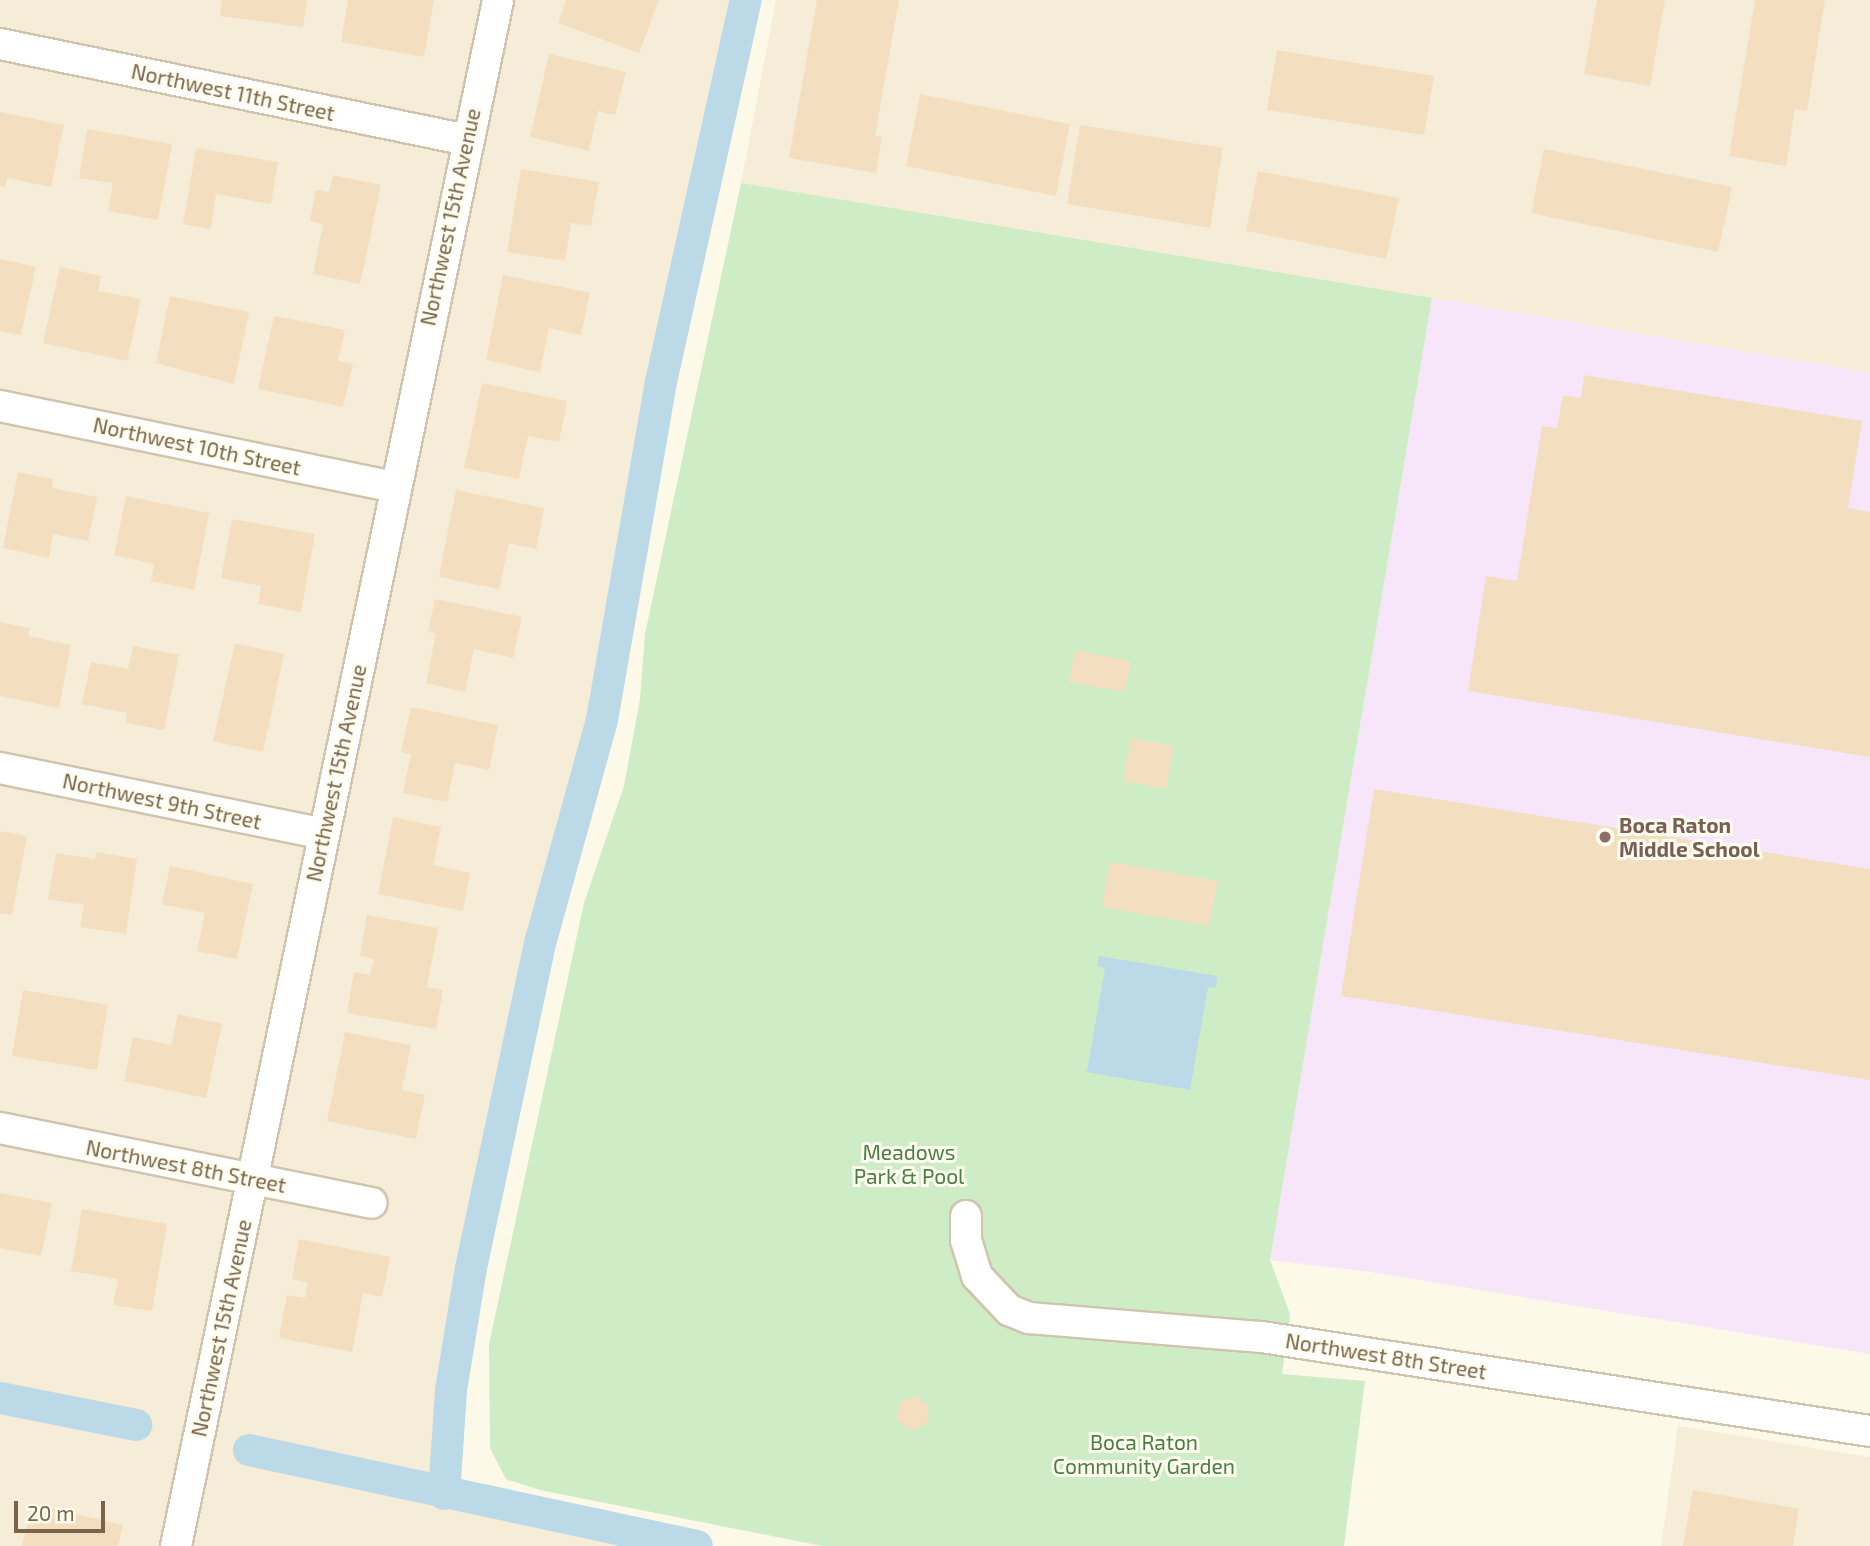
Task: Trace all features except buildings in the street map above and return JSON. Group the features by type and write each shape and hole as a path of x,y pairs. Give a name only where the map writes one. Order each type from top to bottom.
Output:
{"street":[{"name":"Northwest 15th Avenue","path":"176,1546 466,140 498,0"},
{"name":"Northwest 11th Street","path":"0,44 466,140"},
{"name":"Northwest 10th Street","path":"0,406 394,487"},
{"name":"Northwest 9th Street","path":"0,768 323,834"},
{"name":"Northwest 8th Street","path":"0,1128 372,1203"},
{"name":"Northwest 8th Street","path":"966,1216 968,1250 978,1276 1009,1310 1029,1318 1262,1337 1870,1431"}],"shaded area":[{"path":"0,0 746,0 661,382 602,720 541,940 471,1268 451,1390 444,1494 697,1546 0,1546"},
{"path":"776,0 1870,0 1870,373 741,183"},
{"name":"Boca Raton Middle School","path":"1432,298 1870,373 1870,1354 1371,1272 1270,1260"},
{"path":"1678,1426 1870,1457 1870,1546 1661,1546"}],"green space":[{"name":"Meadows Park & Pool","path":"741,183 1432,298 1270,1260 1290,1314 1282,1374 1365,1381 1344,1546 822,1546 540,1490 506,1479 490,1448 489,1344 584,903 624,786 640,699 645,634"}],"water":[{"path":"1099,956 1217,976 1216,988 1208,987 1190,1090 1087,1072 1105,968 1097,966"}],"waterway":[{"path":"444,1494 451,1390 471,1268 541,940 602,720 661,382 746,0"},
{"path":"0,1398 136,1425"},
{"path":"249,1450 697,1546"}],"place":[{"name":"Boca Raton Middle School","path":"1605,837"}],"park label":[{"name":"Boca Raton Community Garden","path":"1144,1454"}]}
